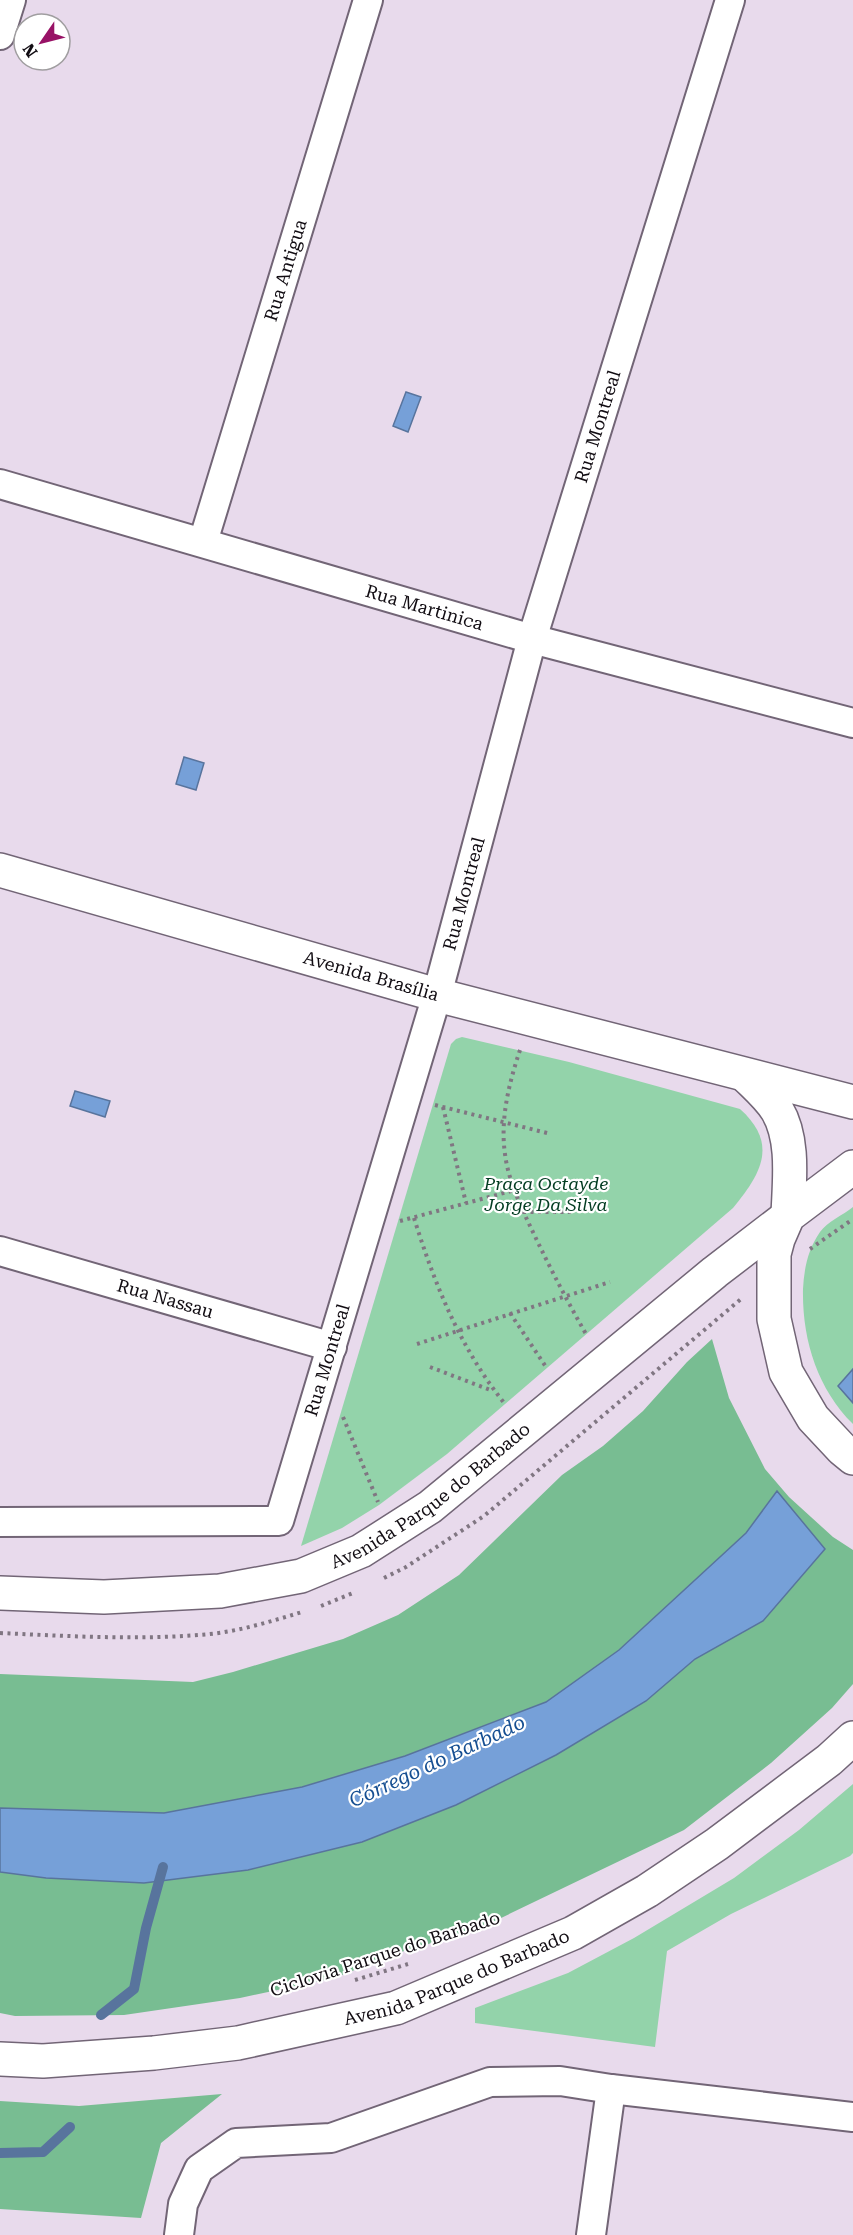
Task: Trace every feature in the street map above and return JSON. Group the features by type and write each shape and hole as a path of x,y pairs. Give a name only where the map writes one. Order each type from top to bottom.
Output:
{"main road":[{"name":"Avenida Brasília","path":"0,870 437,995 853,1102"},
{"path":"745,1075 770,1100 778,1112 789,1154 788,1216 774,1254 774,1319 786,1372 813,1418 853,1458"},
{"name":"Avenida Parque do Barbado","path":"0,1593 104,1597 220,1592 302,1576 361,1551 430,1507 715,1272 853,1167"},
{"name":"Avenida Parque do Barbado","path":"0,2059 43,2061 154,2053 227,2044 396,2008 573,1933 647,1891 717,1844 829,1760 853,1737"}],"street":[{"path":"0,35 11,0"},
{"name":"Rua Antigua","path":"202,542 368,0"},
{"name":"Rua Montreal","path":"0,1522 279,1521 437,995 532,639 730,0"},
{"name":"Rua Martinica","path":"0,484 532,639 853,723"},
{"name":"Rua Nassau","path":"0,1251 332,1347"},
{"path":"179,2235 183,2204 199,2169 236,2143 331,2138 490,2082 560,2081 611,2089 853,2116"},
{"path":"591,2235 611,2089"}],"path":[{"path":"519,1050 506,1103 504,1154 523,1212 586,1334"},
{"path":"433,1104 551,1134"},
{"path":"443,1107 466,1203"},
{"path":"399,1222 515,1190"},
{"path":"523,1212 572,1212"},
{"path":"414,1218 430,1270 457,1331 475,1364 505,1404"},
{"path":"417,1344 610,1282"},
{"path":"510,1313 547,1368"},
{"path":"430,1367 494,1391"},
{"path":"341,1413 379,1505"},
{"name":"Ciclovia Parque do Barbado","path":"348,1982 412,1963"}],"green space":[{"name":"Praça Octayde Jorge Da Silva","path":"462,1037 569,1062 740,1109 759,1134 762,1159 751,1183 733,1208 447,1454 379,1505 342,1528 301,1546 451,1044"},
{"path":"853,1207 853,1424 830,1395 814,1362 805,1326 803,1289 807,1259 812,1245 827,1225"},
{"path":"712,1339 729,1398 765,1469 789,1497 833,1537 853,1550 853,1684 832,1708 771,1763 684,1830 476,1930 401,1952 334,1978 240,1998 124,2015 15,2016 0,2013 0,1674 193,1682 343,1639 398,1615 459,1575 562,1475 603,1446 643,1411 687,1362"},
{"path":"853,1784 853,1853 850,1856 731,1914 667,1951 655,2047 475,2023 475,2008 568,1973 634,1938 734,1878 799,1830"},
{"path":"222,2094 161,2143 141,2218 0,2209 0,2101 79,2106"}],"water":[{"path":"406,392 421,397 408,432 393,426"},
{"path":"184,757 204,763 196,790 176,784"},
{"path":"75,1091 110,1101 105,1117 70,1106"},
{"path":"853,1369 853,1403 838,1386"},
{"name":"Córrego do Barbado","path":"777,1491 825,1549 763,1621 695,1659 646,1701 556,1755 456,1805 362,1842 248,1870 144,1883 46,1878 0,1872 0,1808 164,1813 302,1787 405,1756 546,1702 619,1650 746,1533"}],"waterway":[{"path":"101,2015 134,1989 146,1928 163,1867"},
{"path":"0,2153 43,2152 70,2127"}]}
